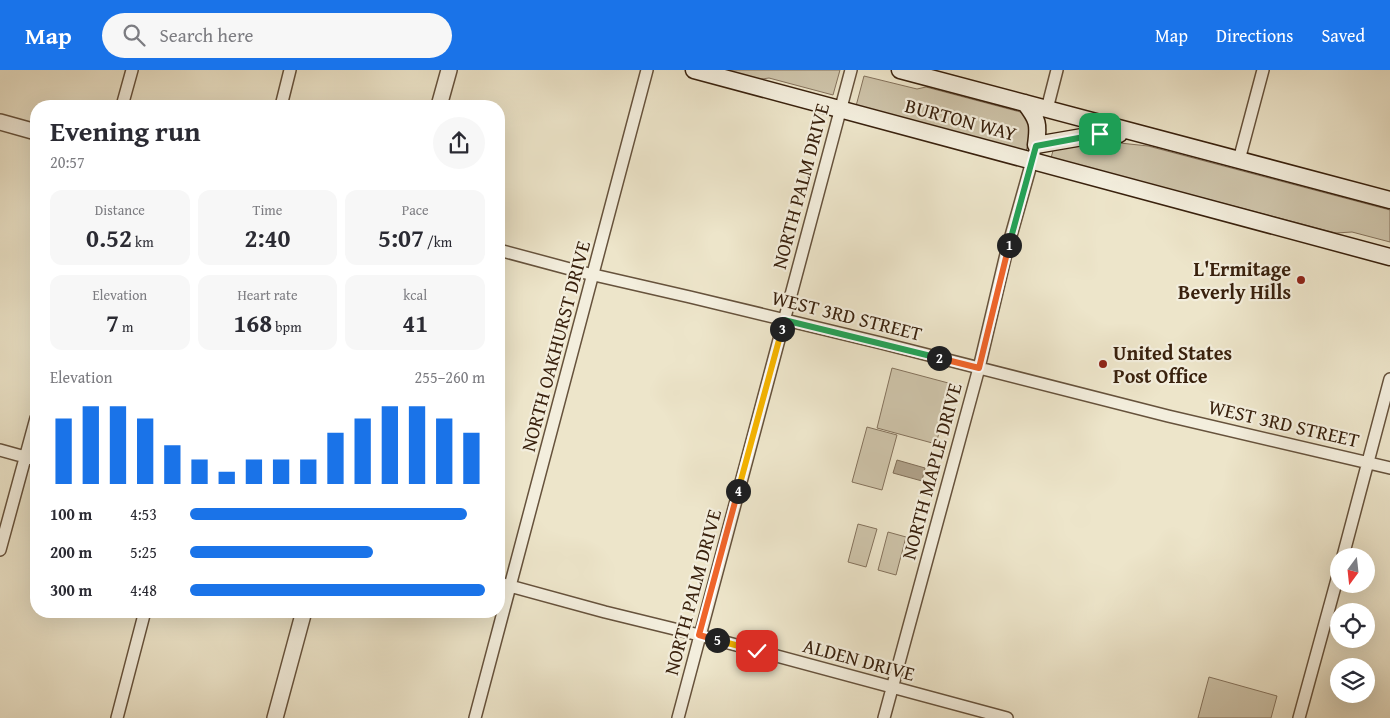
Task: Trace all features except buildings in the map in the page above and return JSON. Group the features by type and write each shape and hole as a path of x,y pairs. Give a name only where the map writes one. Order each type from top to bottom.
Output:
{"main road":[{"name":"BURTON WAY","path":"694,70 840,109 1034,153 1390,257"},
{"name":"BURTON WAY","path":"900,70 1390,200"},
{"path":"1025,103 1036,118 1038,130 1034,153 1100,134 1141,134"}],"street":[{"path":"124,100 132,70"},
{"path":"282,100 290,70"},
{"path":"441,100 449,70"},
{"name":"NORTH OAKHURST DRIVE","path":"505,582 594,275 647,70"},
{"name":"NORTH PALM DRIVE","path":"678,718 851,70"},
{"path":"1047,109 1057,70"},
{"path":"1239,160 1263,70"},
{"path":"0,122 30,130"},
{"name":"NORTH MAPLE DRIVE","path":"884,718 979,368 1007,250 1034,153"},
{"name":"WEST 3RD STREET","path":"505,252 1168,416 1390,468"},
{"path":"1345,548 1390,378"},
{"path":"0,450 30,458"},
{"path":"0,550 30,461"},
{"name":"ALDEN DRIVE","path":"505,585 699,635 1007,718"},
{"path":"1299,718 1333,593"},
{"path":"117,718 143,618"},
{"path":"275,718 302,618"},
{"name":"NORTH OAKHURST DRIVE","path":"476,718 497,618"}],"shaded area":[{"path":"718,70 840,70 833,95 769,78 755,80"},
{"path":"864,76 917,89 926,87 1024,113 1032,132 1026,151 856,106"},
{"path":"1102,138 1120,143 1148,146 1390,210 1390,242 1352,232 1336,233 1051,158 1054,147"},
{"path":"892,368 952,384 936,444 877,428"},
{"path":"867,427 897,435 882,490 852,482"},
{"path":"897,460 925,468 922,481 893,473"},
{"path":"858,524 877,529 866,567 848,562"},
{"path":"888,532 906,537 896,575 878,570"},
{"path":"1209,677 1277,696 1271,718 1198,718"}],"place":[{"name":"L'Ermitage Beverly Hills","path":"1301,280"},
{"name":"United States Post Office","path":"1103,364"}],"route":[{"path":"757,651 699,635 784,320 979,368 1007,250 1036,146 1100,134"}]}
